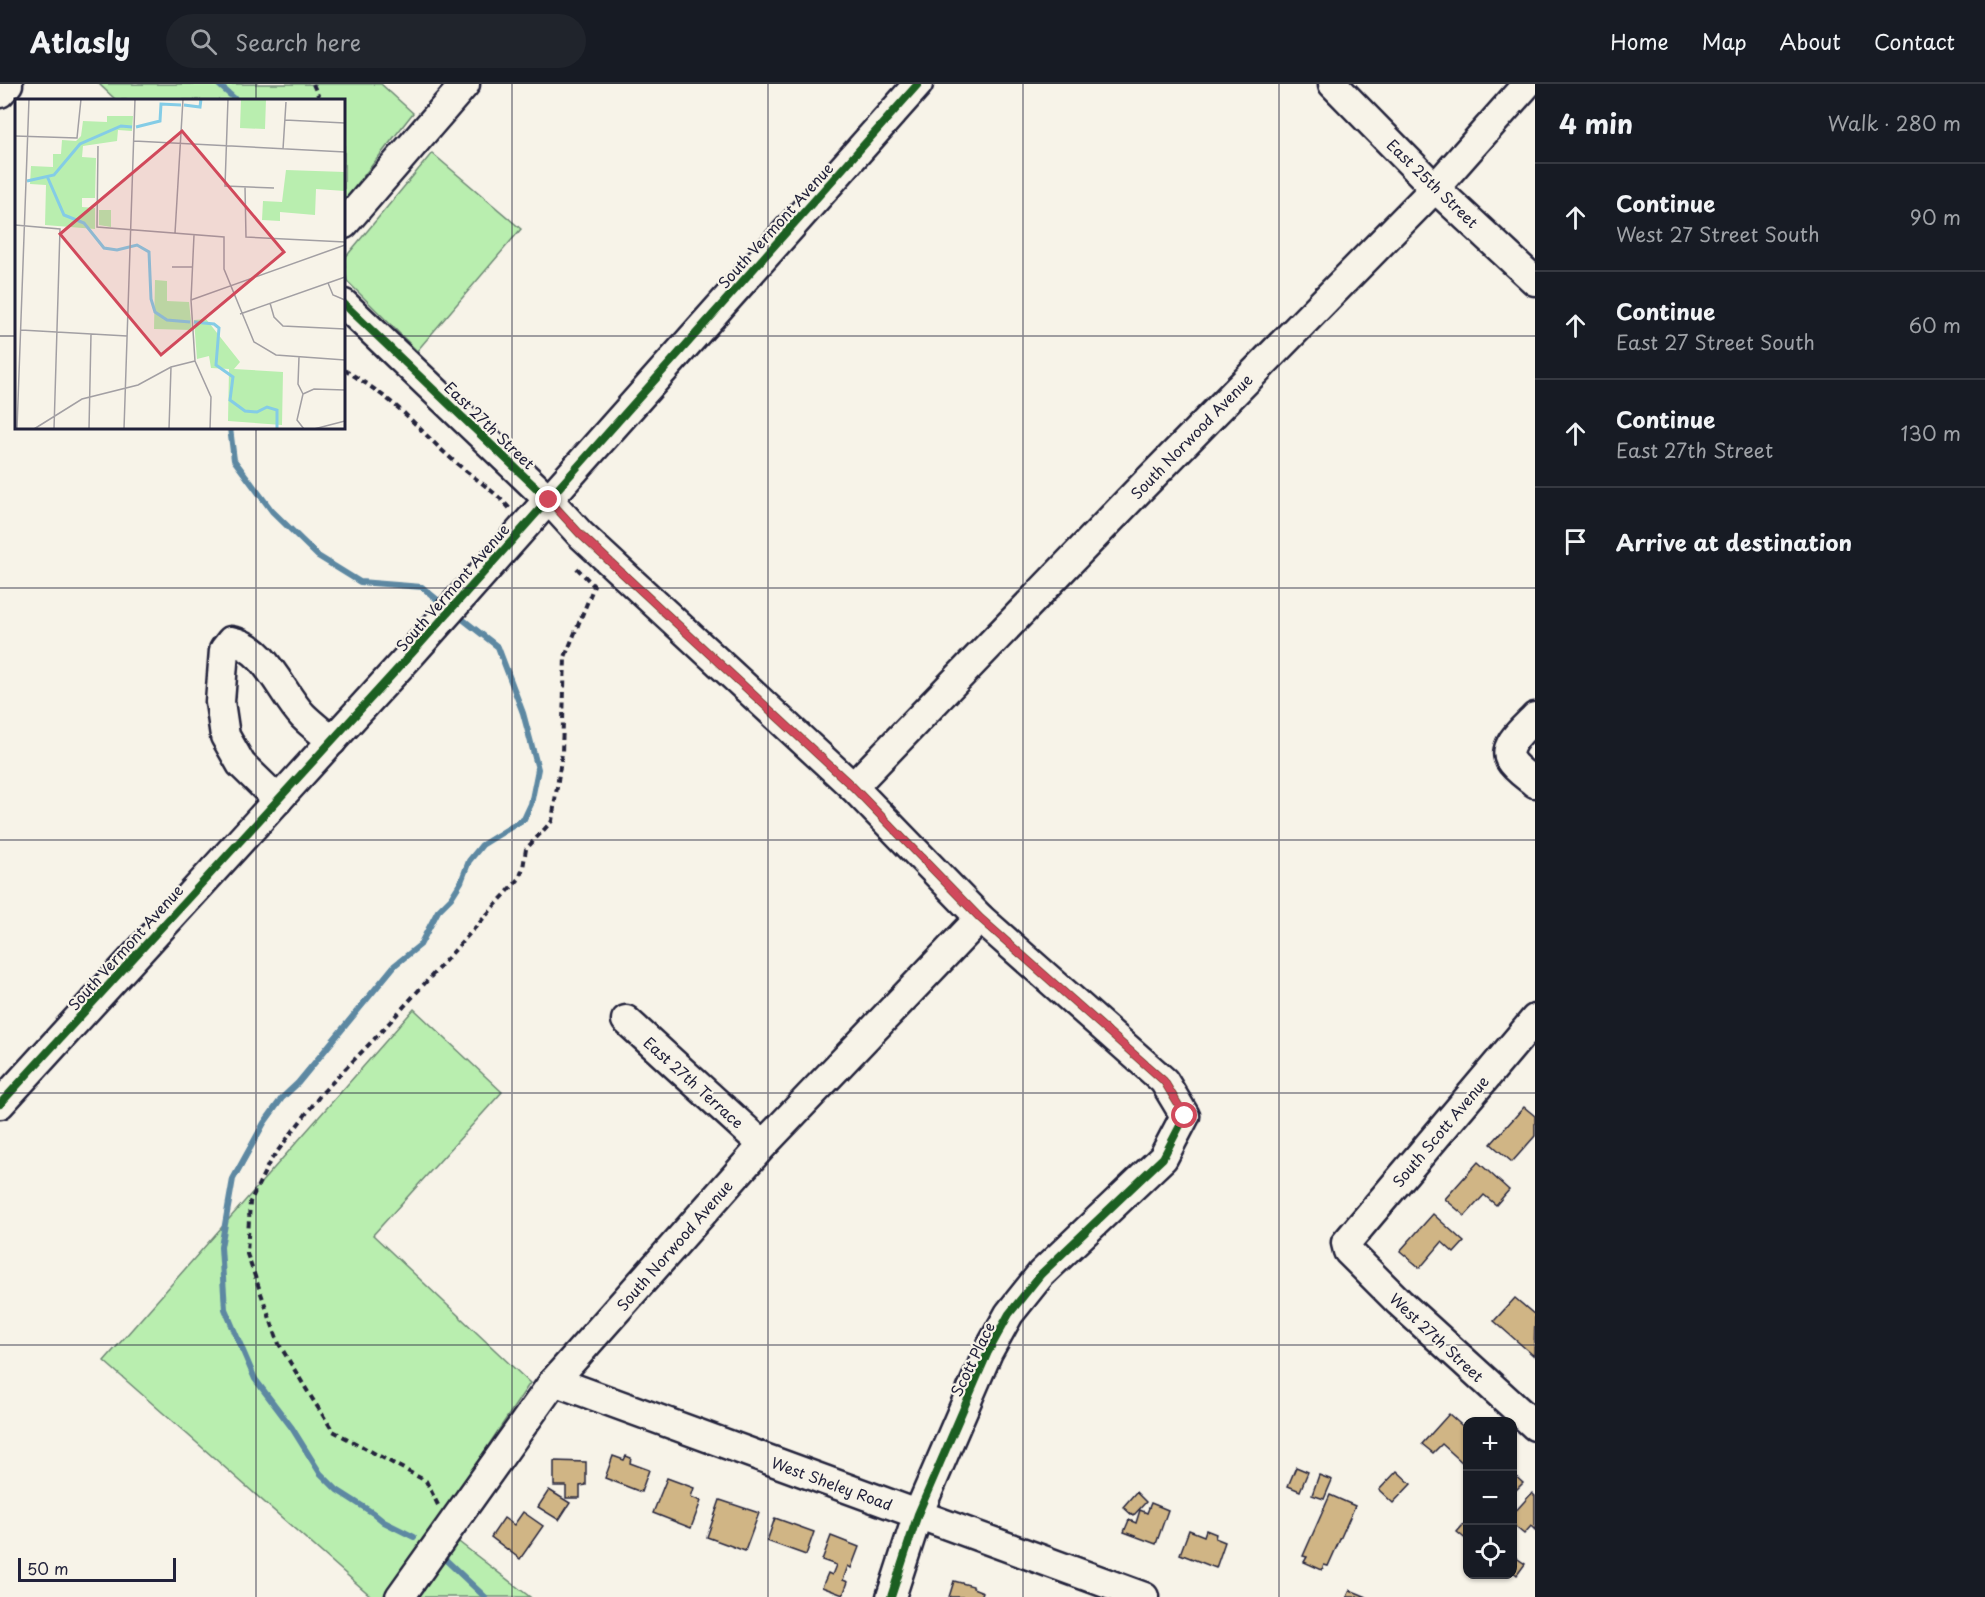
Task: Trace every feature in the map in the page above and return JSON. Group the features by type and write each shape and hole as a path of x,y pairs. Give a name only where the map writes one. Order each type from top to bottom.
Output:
{"street":[{"path":"0,93 9,84"},
{"path":"345,223 465,84"},
{"name":"South Vermont Avenue","path":"0,1104 412,653 918,84"},
{"name":"East 25th Street","path":"1333,84 1435,188 1535,281"},
{"name":"South Norwood Avenue","path":"853,787 1136,493 1435,188 1527,84"},
{"name":"East 27th Street","path":"345,305 542,506 580,534 853,787 980,918 1164,1081 1185,1116"},
{"path":"278,800 241,764 225,736 220,702 224,650 231,641 241,642 266,664 285,694 304,717 332,741"},
{"path":"1535,717 1511,743 1509,752 1510,760 1535,783"},
{"name":"South Norwood Avenue","path":"400,1597 554,1381 763,1145 980,918"},
{"name":"South Scott Avenue","path":"1346,1243 1535,1019"},
{"name":"East 27th Terrace","path":"626,1020 763,1145"},
{"name":"Scott Place","path":"891,1597 918,1514 988,1352 1010,1314 1041,1274 1162,1158 1185,1116"},
{"name":"West 27th Street","path":"1346,1243 1348,1251 1399,1302 1535,1426"},
{"name":"West Sheley Road","path":"554,1381 1144,1597"}],"path":[{"path":"313,84 320,99"},
{"path":"345,371 365,381 404,413 462,468 498,495 511,510 522,502 542,506"},
{"path":"440,1514 426,1481 333,1431 308,1392 279,1344 247,1254 250,1202 270,1161 322,1094 519,879 524,868 526,849 552,821 562,753 565,657 594,586 568,558"}],"green space":[{"path":"99,84 381,84 413,113 345,200 345,99 115,99"},
{"path":"432,153 521,229 417,351 347,281 345,258"},
{"path":"414,1009 502,1092 373,1235 530,1383 387,1597 372,1597 104,1361"},
{"path":"455,1539 530,1597 413,1597"}],"building":[{"path":"1524,1107 1535,1116 1535,1136 1512,1162 1491,1144"},
{"path":"1478,1162 1509,1190 1496,1205 1484,1195 1465,1216 1445,1199"},
{"path":"1433,1214 1464,1242 1454,1253 1442,1242 1420,1268 1400,1251"},
{"path":"1515,1298 1535,1315 1534,1356 1494,1321"},
{"path":"1449,1414 1463,1427 1463,1463 1442,1444 1433,1453 1422,1444"},
{"path":"613,1456 624,1460 626,1456 631,1458 630,1463 649,1470 641,1492 605,1478"},
{"path":"554,1461 586,1462 586,1485 580,1486 580,1498 566,1498 566,1486 554,1486"},
{"path":"1296,1467 1308,1472 1300,1491 1288,1486"},
{"path":"1397,1471 1411,1484 1393,1503 1379,1490"},
{"path":"1319,1475 1332,1480 1324,1499 1312,1495"},
{"path":"667,1478 694,1488 691,1497 701,1501 691,1528 653,1513"},
{"path":"1517,1478 1523,1483 1517,1489"},
{"path":"549,1490 570,1503 559,1520 538,1507"},
{"path":"1136,1492 1146,1502 1133,1516 1123,1507"},
{"path":"1532,1493 1535,1496 1535,1530 1531,1526 1524,1534 1517,1528 1517,1510"},
{"path":"1330,1495 1355,1506 1328,1566 1324,1565 1322,1570 1304,1562 1307,1557 1303,1556"},
{"path":"720,1500 759,1513 745,1551 707,1537"},
{"path":"1151,1503 1168,1510 1156,1544 1124,1532 1129,1520 1136,1523 1140,1510 1147,1513"},
{"path":"523,1512 543,1526 520,1559 491,1537 504,1518 514,1525"},
{"path":"775,1518 814,1532 806,1555 767,1541"},
{"path":"1463,1525 1463,1537 1457,1532"},
{"path":"1189,1530 1204,1536 1206,1530 1216,1534 1215,1538 1225,1542 1216,1568 1180,1554"},
{"path":"831,1536 859,1547 851,1568 848,1566 843,1580 848,1582 843,1595 822,1587 828,1573 832,1575 836,1565 822,1560"},
{"path":"1517,1558 1525,1564 1517,1575"},
{"path":"954,1581 973,1586 983,1592 981,1597 949,1597"},
{"path":"1350,1590 1367,1597 1347,1597"}],"waterway":[{"path":"218,84 235,99"},
{"path":"230,429 234,460 272,511 318,556 360,582 422,587 445,606"},
{"path":"414,1537 384,1522 337,1490 320,1473 292,1428 255,1379 225,1309 221,1247 233,1179 264,1123 282,1098 298,1083 395,965 420,945 438,911 451,898 461,882 469,861 482,845 524,819 531,804 538,769 523,713 498,647 456,614"},
{"path":"447,1561 485,1597"}],"cycle path":[{"path":"0,1104 412,653 918,84"},
{"path":"345,305 549,500 580,534 853,787 980,918 1164,1081 1185,1116 1163,1158 1041,1274 1009,1314 988,1352 918,1514 891,1597"}],"route":[{"path":"549,500 580,534 853,787 980,918 1164,1081 1185,1116"}]}
